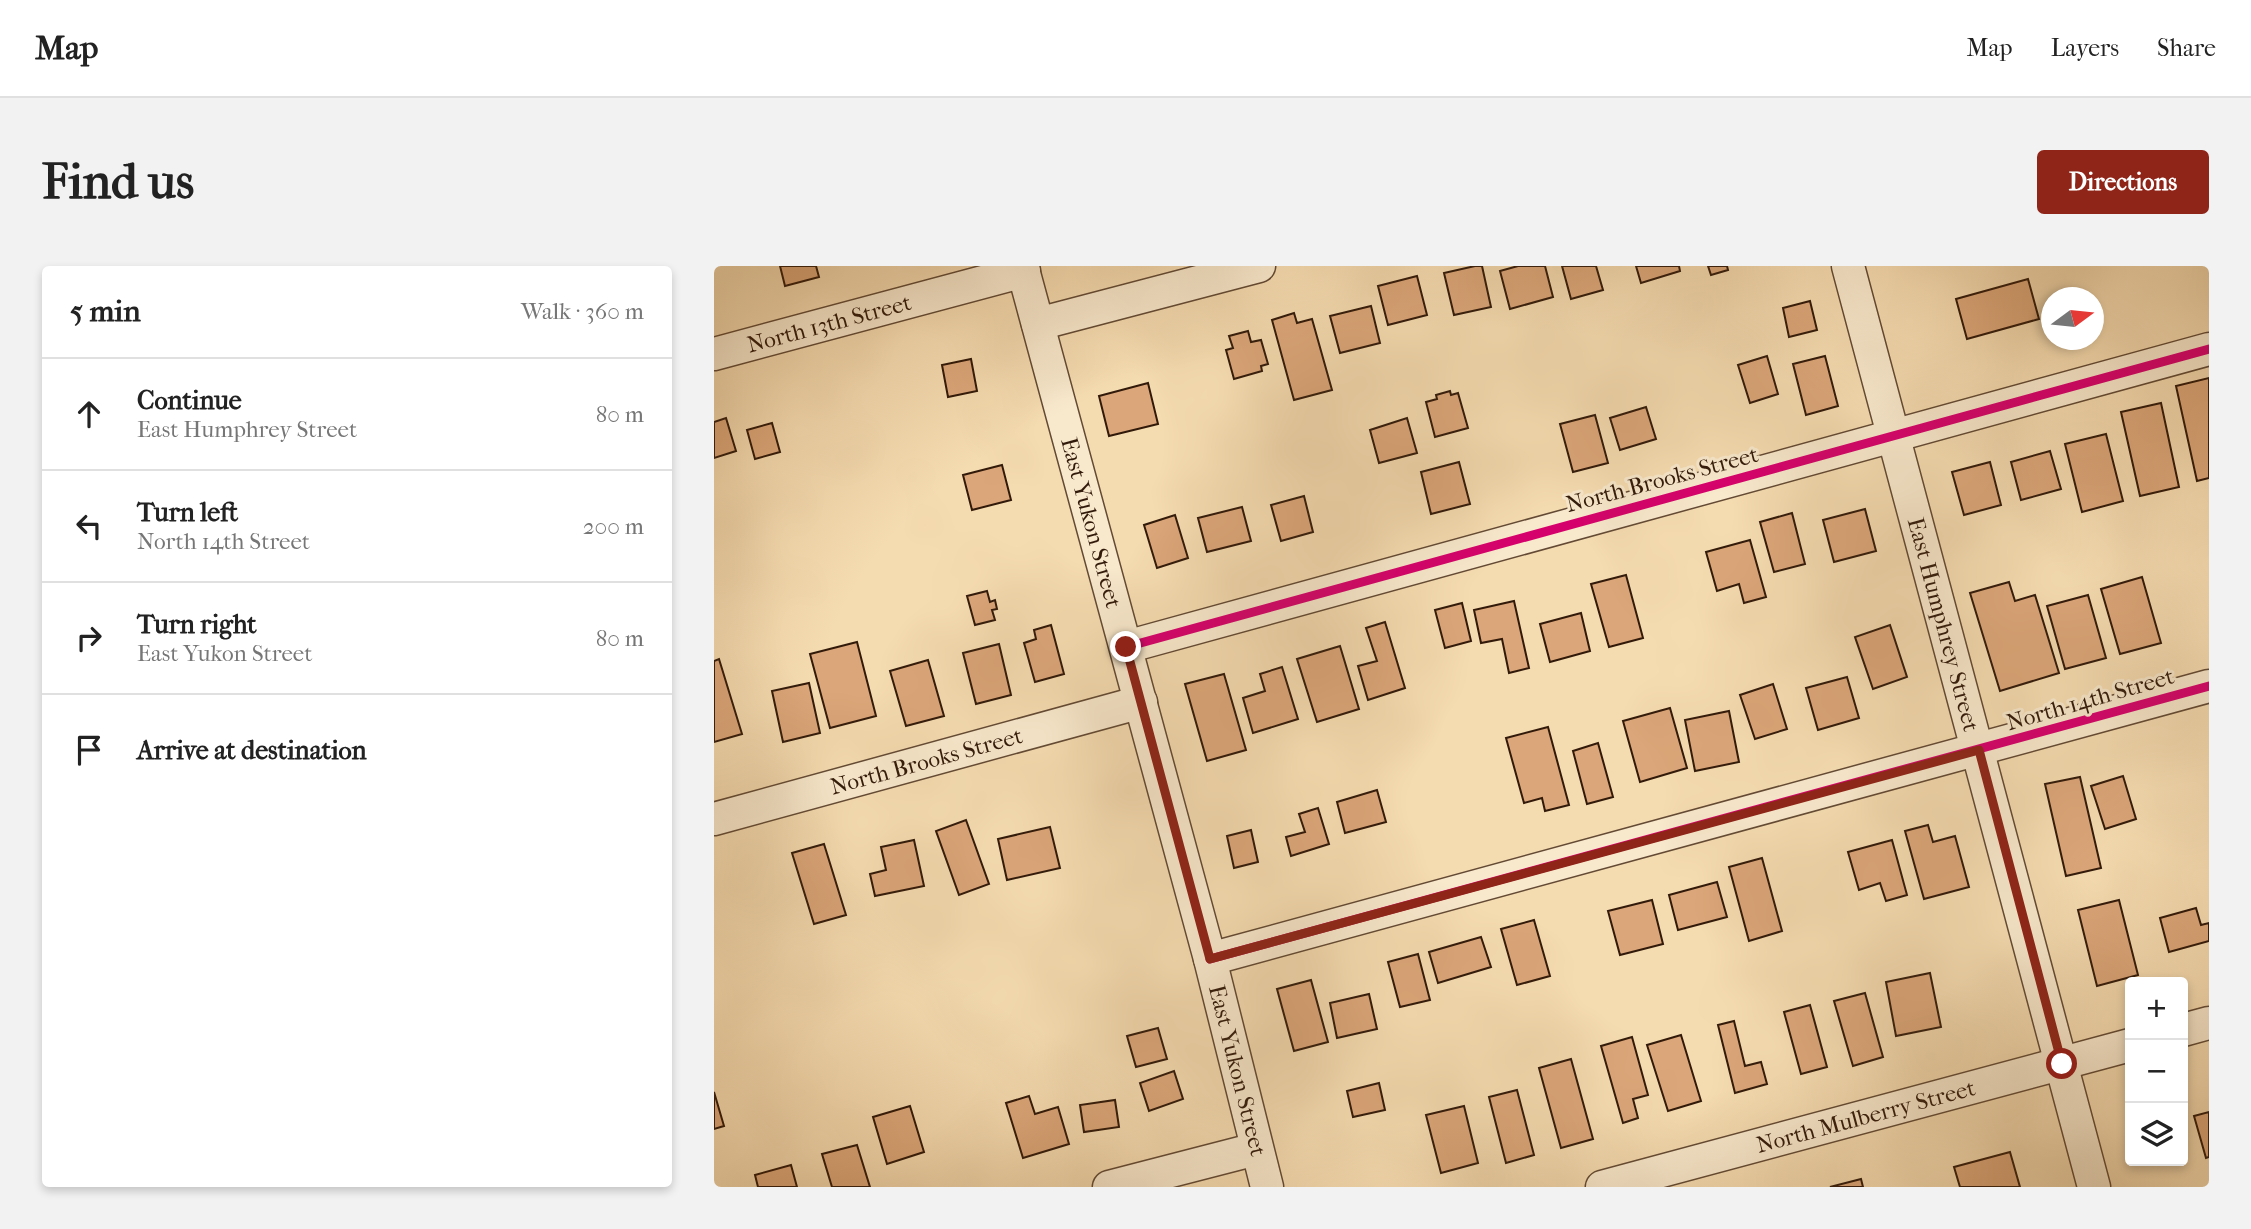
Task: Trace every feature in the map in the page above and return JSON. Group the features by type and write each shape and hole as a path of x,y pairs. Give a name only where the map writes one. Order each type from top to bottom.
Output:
{"street":[{"path":"1038,324 1259,266"},
{"name":"East Humphrey Street","path":"1848,266 2094,1187"},
{"name":"East Yukon Street","path":"1023,268 1210,959 1267,1187"},
{"name":"North 13th Street","path":"714,354 1023,268"},
{"name":"North Brooks Street","path":"1126,647 2209,349"},
{"name":"North 14th Street","path":"1210,959 2209,686"},
{"name":"North Brooks Street","path":"714,819 1140,702"},
{"path":"2188,1029 2209,1023"},
{"name":"North Mulberry Street","path":"1602,1187 2125,1046"},
{"path":"1109,1187 1256,1149"}],"building":[{"path":"780,266 816,266 819,277 785,286"},
{"path":"1482,266 1491,307 1454,315 1444,273"},
{"path":"1518,266 1545,266 1553,297 1510,309 1500,271"},
{"path":"1562,266 1596,266 1603,290 1571,299"},
{"path":"1636,266 1679,266 1680,271 1641,283"},
{"path":"1708,266 1727,266 1728,270 1711,275"},
{"path":"1417,276 1427,315 1388,325 1378,286"},
{"path":"2028,279 2039,319 1967,339 1956,299"},
{"path":"1810,301 1817,330 1789,337 1783,308"},
{"path":"1371,306 1380,343 1340,353 1330,316"},
{"path":"1294,313 1297,323 1312,319 1332,390 1294,400 1272,320"},
{"path":"1248,331 1251,342 1261,340 1268,364 1261,366 1262,371 1234,379 1226,350 1233,348 1229,336"},
{"path":"1767,356 1778,394 1750,403 1738,365"},
{"path":"1825,356 1838,406 1806,415 1793,364"},
{"path":"971,359 977,391 948,397 942,365"},
{"path":"2209,378 2209,478 2197,481 2176,386"},
{"path":"1148,383 1158,424 1109,436 1099,396"},
{"path":"1450,391 1451,395 1458,393 1468,428 1435,437 1426,402 1437,399 1436,395"},
{"path":"2161,403 2179,487 2140,496 2121,412"},
{"path":"1646,407 1656,439 1620,450 1610,418"},
{"path":"1595,415 1608,463 1573,472 1560,424"},
{"path":"726,418 736,451 714,458 714,422"},
{"path":"1407,418 1417,453 1379,463 1370,430"},
{"path":"772,423 780,452 755,459 747,430"},
{"path":"2106,434 2123,501 2082,512 2065,444"},
{"path":"2050,451 2061,489 2021,500 2011,462"},
{"path":"1459,462 1470,504 1431,514 1421,472"},
{"path":"1990,462 2001,505 1964,515 1952,472"},
{"path":"1002,465 1011,500 972,510 963,475"},
{"path":"1304,496 1313,532 1281,541 1271,505"},
{"path":"1242,507 1251,541 1207,552 1198,518"},
{"path":"1865,509 1876,551 1834,562 1823,520"},
{"path":"1792,513 1805,564 1774,572 1760,522"},
{"path":"1175,515 1188,558 1157,568 1144,525"},
{"path":"1750,540 1766,597 1744,603 1739,584 1717,591 1706,552"},
{"path":"1626,575 1643,638 1609,647 1591,584"},
{"path":"2142,577 2161,643 2120,654 2101,589"},
{"path":"2009,582 2015,601 2035,595 2059,673 2000,691 1970,593"},
{"path":"987,591 990,602 995,600 997,609 992,610 995,620 975,625 967,596"},
{"path":"2088,595 2106,658 2065,669 2047,606"},
{"path":"1514,601 1529,668 1509,673 1502,639 1481,643 1474,610"},
{"path":"1462,603 1471,641 1445,648 1435,610"},
{"path":"1581,613 1590,651 1550,662 1540,624"},
{"path":"1385,622 1405,688 1368,700 1358,666 1377,661 1366,628"},
{"path":"1051,625 1064,674 1035,682 1024,643 1036,639 1034,630"},
{"path":"1890,625 1907,677 1873,689 1855,637"},
{"path":"857,642 876,716 830,728 810,654"},
{"path":"999,644 1011,695 976,704 963,653"},
{"path":"1340,646 1359,709 1317,722 1297,659"},
{"path":"719,659 742,734 714,742 714,661"},
{"path":"928,660 944,716 906,726 890,671"},
{"path":"1282,667 1298,719 1253,733 1243,698 1265,691 1260,674"},
{"path":"1224,674 1246,750 1207,761 1185,684"},
{"path":"1847,677 1859,718 1818,730 1806,688"},
{"path":"809,683 820,733 783,742 772,691"},
{"path":"1773,684 1787,729 1755,739 1740,695"},
{"path":"1670,708 1687,768 1640,782 1623,721"},
{"path":"1729,711 1739,762 1695,771 1685,720"},
{"path":"1548,727 1569,805 1545,811 1542,798 1524,803 1506,738"},
{"path":"1598,743 1613,797 1587,804 1573,751"},
{"path":"2123,776 2136,819 2105,829 2091,786"},
{"path":"2080,777 2101,868 2066,876 2045,784"},
{"path":"1377,790 1386,822 1345,833 1337,802"},
{"path":"1318,808 1329,844 1291,856 1286,837 1305,832 1299,814"},
{"path":"966,820 989,884 959,895 936,831"},
{"path":"1928,825 1933,842 1955,836 1969,887 1924,899 1905,831"},
{"path":"1050,827 1060,868 1007,880 998,839"},
{"path":"1251,830 1258,862 1234,868 1227,836"},
{"path":"914,840 924,886 875,896 870,874 886,870 881,847"},
{"path":"1892,840 1907,895 1886,901 1880,883 1859,890 1848,852"},
{"path":"824,844 846,915 814,924 792,853"},
{"path":"1762,858 1782,931 1749,941 1729,867"},
{"path":"1717,882 1727,917 1678,930 1669,895"},
{"path":"1652,900 1663,944 1620,955 1608,911"},
{"path":"2119,900 2138,975 2097,986 2078,910"},
{"path":"2196,908 2201,925 2209,923 2209,941 2169,952 2160,918"},
{"path":"1534,920 1550,976 1517,985 1501,929"},
{"path":"1481,937 1491,967 1438,983 1429,952"},
{"path":"1418,954 1430,1000 1400,1007 1388,962"},
{"path":"1930,973 1941,1027 1896,1036 1886,982"},
{"path":"1311,980 1328,1042 1294,1051 1277,989"},
{"path":"1865,993 1883,1057 1853,1066 1834,1001"},
{"path":"1369,994 1377,1029 1337,1038 1330,1003"},
{"path":"1810,1005 1827,1067 1801,1074 1784,1012"},
{"path":"1734,1021 1745,1066 1761,1062 1767,1084 1735,1093 1718,1025"},
{"path":"1158,1028 1167,1059 1136,1067 1127,1036"},
{"path":"1681,1035 1701,1101 1668,1111 1647,1045"},
{"path":"1632,1037 1648,1095 1633,1099 1638,1118 1623,1123 1601,1046"},
{"path":"1571,1059 1593,1139 1561,1148 1539,1068"},
{"path":"1174,1071 1183,1099 1149,1111 1140,1083"},
{"path":"1379,1083 1385,1110 1353,1117 1347,1091"},
{"path":"1517,1090 1534,1155 1506,1163 1489,1097"},
{"path":"714,1092 724,1126 714,1129"},
{"path":"1029,1096 1035,1114 1058,1107 1069,1144 1023,1158 1006,1103"},
{"path":"1115,1100 1119,1127 1084,1132 1080,1105"},
{"path":"910,1106 924,1152 887,1164 873,1117"},
{"path":"1464,1106 1478,1163 1441,1173 1426,1115"},
{"path":"2209,1112 2209,1157 2206,1158 2194,1116"},
{"path":"857,1145 870,1187 832,1187 822,1154"},
{"path":"2010,1152 2020,1187 1960,1187 1954,1167"},
{"path":"791,1165 797,1187 758,1187 755,1175"},
{"path":"1861,1179 1863,1187 1830,1187"}],"cycle path":[{"path":"1126,647 2209,349"},
{"path":"1210,959 2209,686"}],"route":[{"path":"1126,647 1210,959 1979,750 2062,1064"}]}
